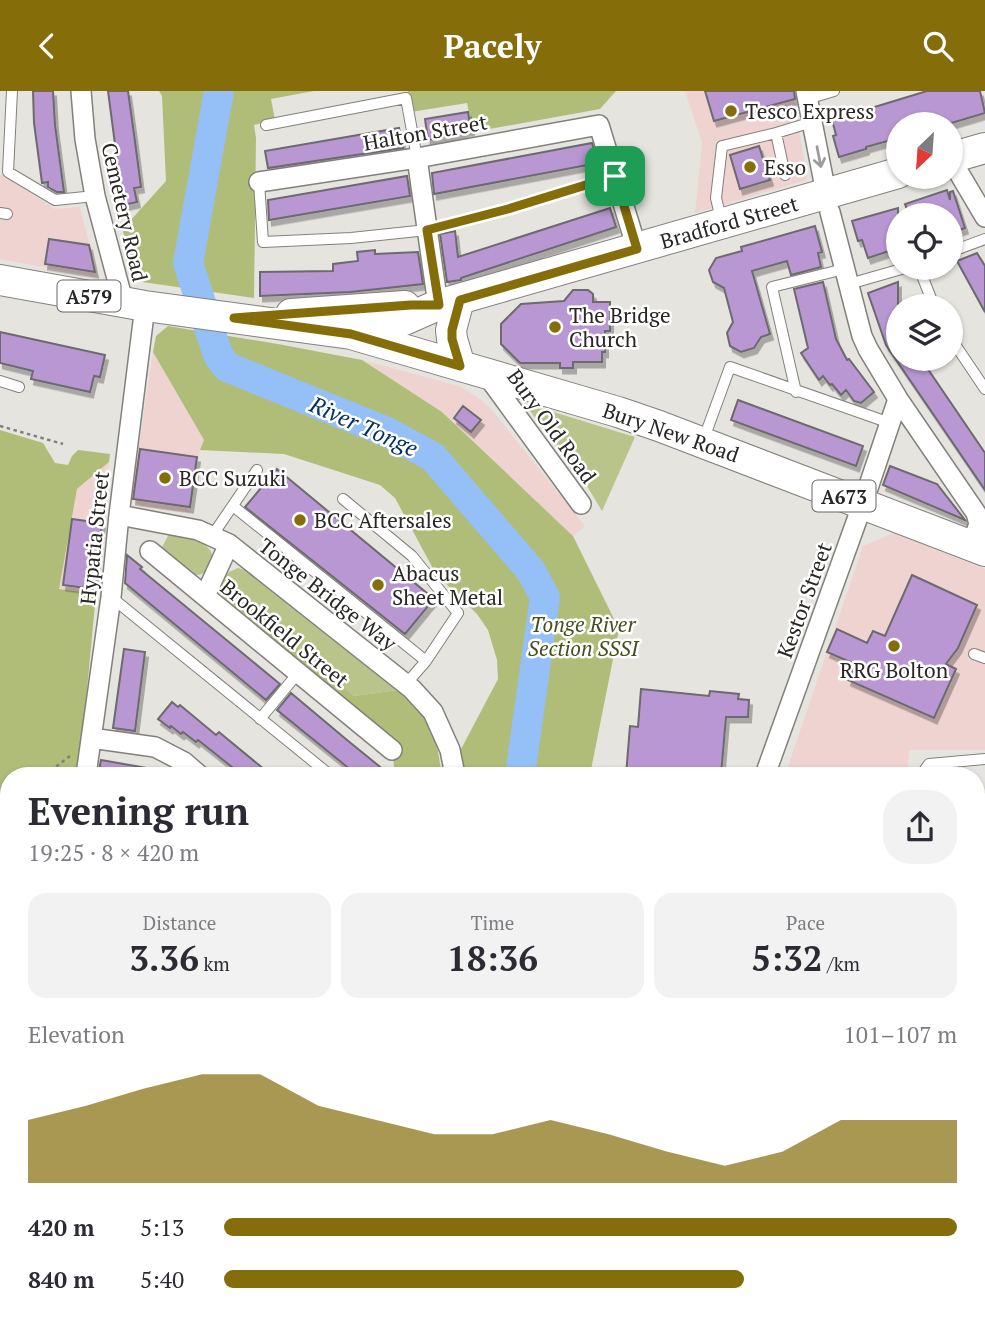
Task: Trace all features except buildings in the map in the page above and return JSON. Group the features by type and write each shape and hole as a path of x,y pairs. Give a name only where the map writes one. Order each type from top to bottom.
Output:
{"main road":[{"path":"963,160 985,148"},
{"name":"Bradford Street","path":"351,334 404,320 449,302 722,224 828,202 886,178"},
{"name":"A579","path":"0,280 179,310 351,334"},
{"name":"Bradford Street","path":"229,317 449,302"},
{"path":"449,302 452,339 473,370"},
{"name":"Bury New Road","path":"351,334 618,412 863,503 980,536"}],"street":[{"name":"Cemetery Road","path":"81,91 85,139 95,196 134,303"},
{"path":"807,95 828,202 862,335 898,399 976,513 980,536"},
{"name":"Halton Street","path":"259,183 599,125 615,176"},
{"path":"417,158 427,230 449,302"},
{"path":"615,176 637,249"},
{"path":"963,179 985,217"},
{"name":"Hypatia Street","path":"87,767 111,597 134,303"},
{"name":"Bury Old Road","path":"473,370 582,505"},
{"name":"Kestor Street","path":"768,767 898,399"},
{"name":"Tonge Bridge Way","path":"119,515 198,530 221,540 406,684 433,712 450,750 453,767"},
{"path":"205,596 221,540"},
{"name":"Brookfield Street","path":"150,551 392,750"},
{"path":"91,738 155,747 190,767"}],"lane":[{"path":"12,91 8,171 55,200 95,196"},
{"path":"807,95 834,91"},
{"path":"266,125 406,98 417,158"},
{"path":"722,224 716,198 722,146 812,122"},
{"path":"776,133 785,175"},
{"path":"259,183 263,243 427,230 508,209 615,176"},
{"path":"963,247 985,239"},
{"path":"796,392 772,287 886,271"},
{"path":"963,356 985,389"},
{"path":"703,443 730,367 890,423"},
{"path":"0,381 19,387"},
{"path":"221,540 233,506 257,470"},
{"path":"343,499 412,556 458,613 426,661 406,684"},
{"path":"233,506 426,661"},
{"path":"111,597 320,767"},
{"path":"974,654 985,659"},
{"path":"260,719 298,673"},
{"path":"927,767 929,764 985,759"}],"path":[{"path":"0,426 63,444"}],"shaded area":[{"path":"685,91 793,91 807,180 695,213 702,143"},
{"path":"0,174 55,209 80,207 98,277 0,259"},
{"path":"153,352 204,440 190,513 142,507 131,498"},
{"path":"362,360 459,386 480,399 585,526 573,536 442,412"},
{"path":"109,462 96,594 58,589 77,489"},
{"path":"894,533 985,569 985,750 909,750 908,767 788,767 863,546"}],"green space":[{"path":"159,91 314,91 271,99 275,120 254,125 254,298 135,281 121,223 129,222 166,181 162,96"},
{"path":"408,91 616,91 600,109 473,132 467,103 411,112"},
{"name":"Tonge River Section SSSI","path":"168,326 362,360 442,412 573,536 619,629 592,767 463,767 460,751 498,679 497,660 488,630 477,614 436,574 395,498 380,485 284,454 200,450 204,440 153,352 156,336"},
{"path":"524,403 635,437 602,511 587,486"},
{"path":"0,430 43,443 55,463 68,465 78,450 110,454 109,462 77,489 59,589 96,594 80,767 0,767"},
{"path":"169,534 202,543 210,550 213,560 206,572 192,574 159,553"},
{"path":"238,568 252,572 398,690 354,696 221,582 229,572"},
{"path":"221,582 354,696 398,690 423,713 436,740 441,767 394,767 391,737 216,592"}],"waterway":[{"name":"River Tonge","path":"219,91 188,263 218,355 227,367 387,432 433,457 531,571 545,597 521,767"}],"place":[{"name":"Tesco Express","path":"731,111"},
{"name":"Esso","path":"750,167"},
{"name":"The Bridge Church","path":"555,327"},
{"name":"BCC Suzuki","path":"165,478"},
{"name":"BCC Aftersales","path":"300,520"},
{"name":"Abacus Sheet Metal","path":"378,585"},
{"name":"RRG Bolton","path":"894,646"}],"route":[{"path":"615,176 637,249 460,300 452,339 460,366 351,334 234,318 439,305 427,230 508,209 615,176"}]}
